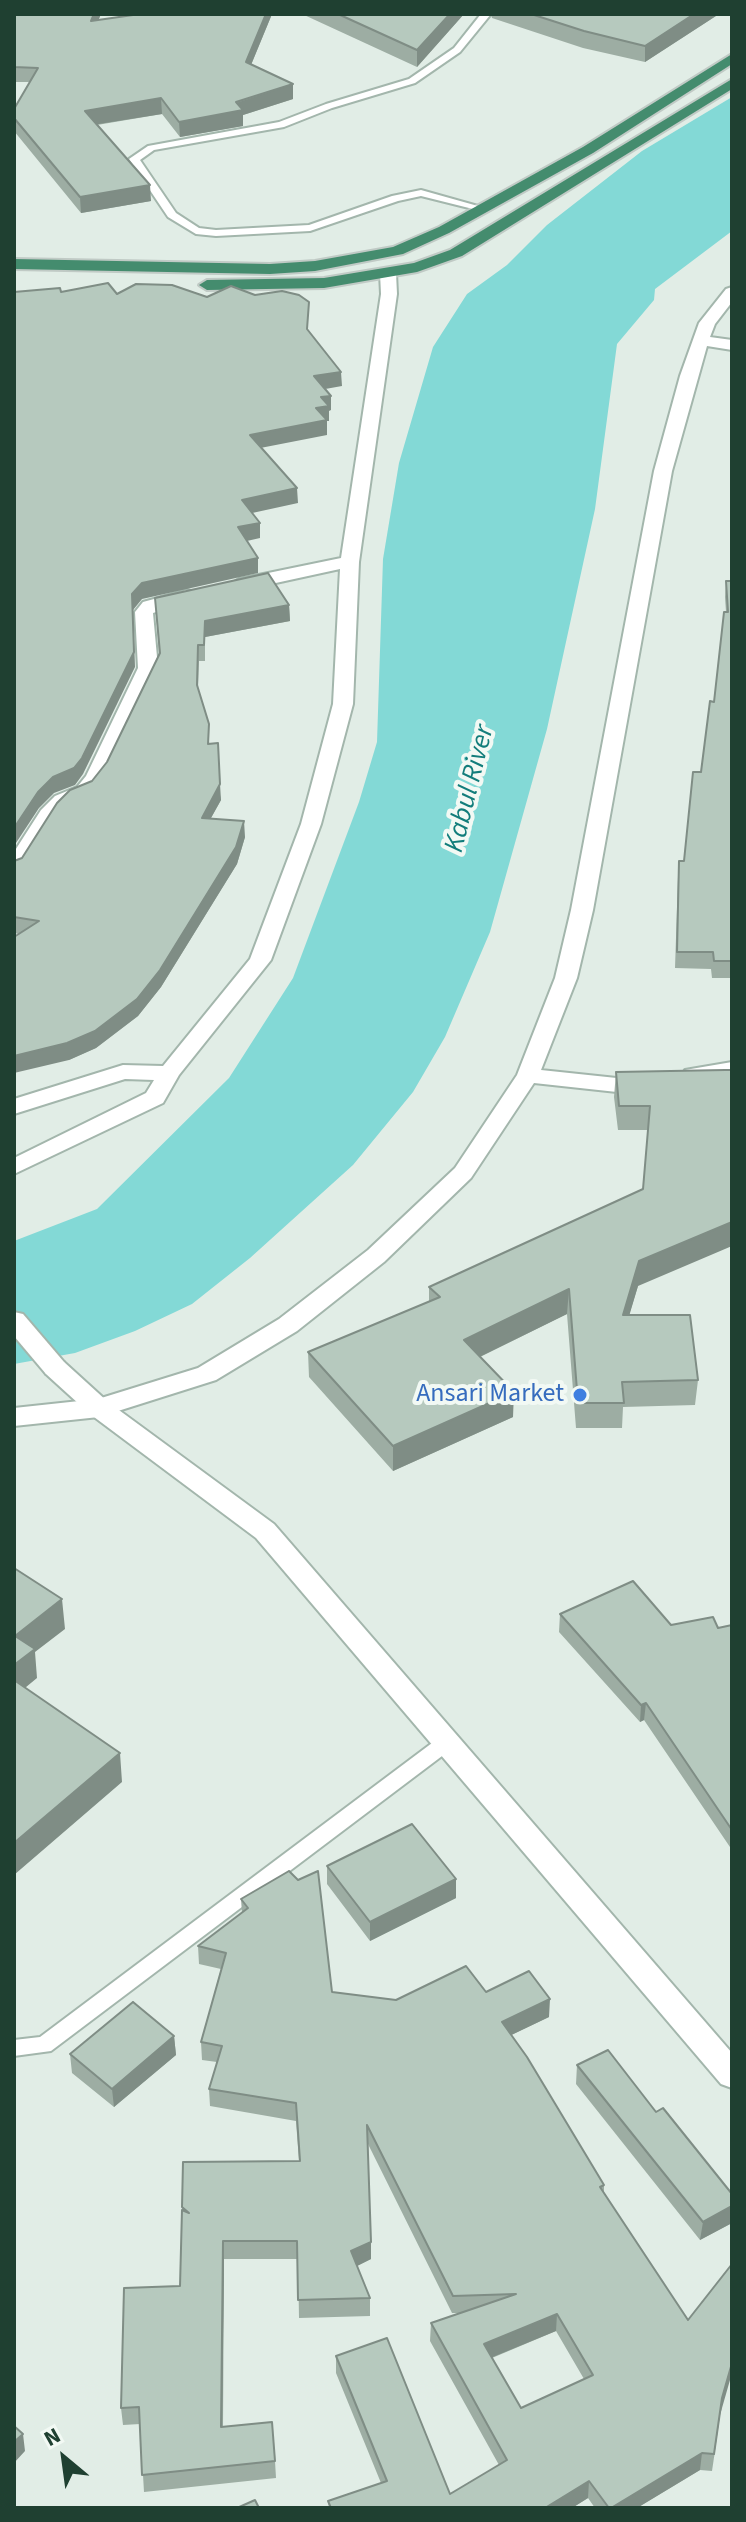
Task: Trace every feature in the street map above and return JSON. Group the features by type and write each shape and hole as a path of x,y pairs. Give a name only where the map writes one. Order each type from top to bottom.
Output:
{"highway":[{"path":"14,264 227,269 315,266 397,251 481,210 588,150 732,58"},
{"path":"14,279 251,286 324,283 388,273 456,253 732,83"}],"street":[{"path":"14,1167 155,1098 169,1073 260,960 311,824 343,704 350,562 389,294 388,273"},
{"path":"14,1417 99,1408 207,1374 288,1325 376,1256 463,1173 528,1075 569,964 619,721 663,471 707,323 732,292"},
{"path":"701,340 732,345"},
{"path":"225,588 350,562"},
{"path":"14,869 48,814 62,800 84,791 95,777 148,668 144,612 150,606 202,593"},
{"path":"528,1075 626,1086 732,1069"},
{"path":"14,1107 123,1072 169,1073"},
{"path":"14,1320 55,1368 99,1408 265,1531 732,2075"}],"lane":[{"path":"481,210 421,193 396,198 338,221 310,228 261,232 196,231 172,215 134,159 151,148 281,125 329,106 412,81 457,50 486,14"},
{"path":"14,2048 44,2045 447,1742"}],"water":[{"name":"Kabul River","path":"732,97 732,231 655,289 654,300 617,344 595,509 547,729 490,932 445,1037 413,1092 353,1165 250,1258 192,1304 135,1331 75,1353 14,1364 14,1241 97,1209 229,1078 293,978 359,802 377,742 383,559 399,463 433,347 467,294 507,265 547,225 642,151"}],"building":[{"path":"14,14 94,14 91,21 140,14 266,14 246,62 293,84 236,102 243,110 179,122 161,98 85,111 150,185 80,197 14,118 14,109 38,68 14,67"},
{"path":"338,14 450,14 417,50"},
{"path":"531,14 694,14 645,46"},
{"path":"108,283 117,294 136,284 172,285 207,297 231,286 255,295 282,291 299,295 309,302 307,329 341,372 314,376 331,396 321,397 329,406 316,408 327,420 250,435 297,488 242,500 260,523 238,527 258,558 142,583 132,594 134,652 82,758 74,768 53,777 38,792 14,828 14,292 60,288 61,292"},
{"path":"268,573 289,605 205,621 204,645 198,645 197,685 209,724 208,744 218,743 220,784 202,818 244,821 236,847 160,970 137,999 95,1031 67,1043 14,1056 14,937 39,921 14,917 14,861 22,858 57,803 70,790 92,781 107,762 160,653 155,598"},
{"path":"726,581 732,581 732,961 714,961 713,952 677,952 679,861 684,861 693,772 701,772 710,701 714,702 724,612 728,612"},
{"path":"732,1070 732,1222 639,1261 623,1315 690,1315 698,1380 622,1382 624,1403 578,1403 569,1289 464,1340 514,1392 393,1446 308,1352 440,1297 429,1287 643,1189 650,1106 619,1106 616,1072"},
{"path":"14,1568 62,1599 15,1636 35,1649 14,1665"},
{"path":"633,1581 671,1625 713,1617 718,1628 732,1625 732,1830 646,1703 641,1705 560,1614"},
{"path":"14,1680 120,1753 14,1843"},
{"path":"412,1824 456,1879 370,1922 327,1866"},
{"path":"289,1871 298,1880 318,1871 332,1992 396,2000 466,1966 486,1992 529,1971 550,1999 502,2022 527,2057 604,2185 600,2187 688,2320 732,2264 732,2363 722,2398 714,2454 702,2453 611,2508 589,2481 545,2508 331,2508 328,2501 387,2481 336,2356 387,2338 450,2494 507,2460 431,2323 516,2294 453,2296 367,2125 371,2242 351,2251 370,2298 298,2300 297,2241 223,2241 221,2427 272,2422 275,2461 142,2475 139,2407 121,2408 124,2288 180,2286 182,2210 189,2213 182,2207 183,2162 300,2161 296,2103 209,2089 222,2046 201,2042 226,1953 198,1946 248,1908 241,1899","holes":["557,2314 593,2375 521,2408 484,2344"]},
{"path":"133,2002 174,2036 112,2089 70,2054"},
{"path":"608,2050 656,2112 663,2108 732,2194 732,2206 703,2222 577,2065"},
{"path":"14,2426 23,2434 14,2442"},
{"path":"255,2500 259,2508 237,2508"}],"place":[{"name":"Ansari Market","path":"580,1395"}]}
